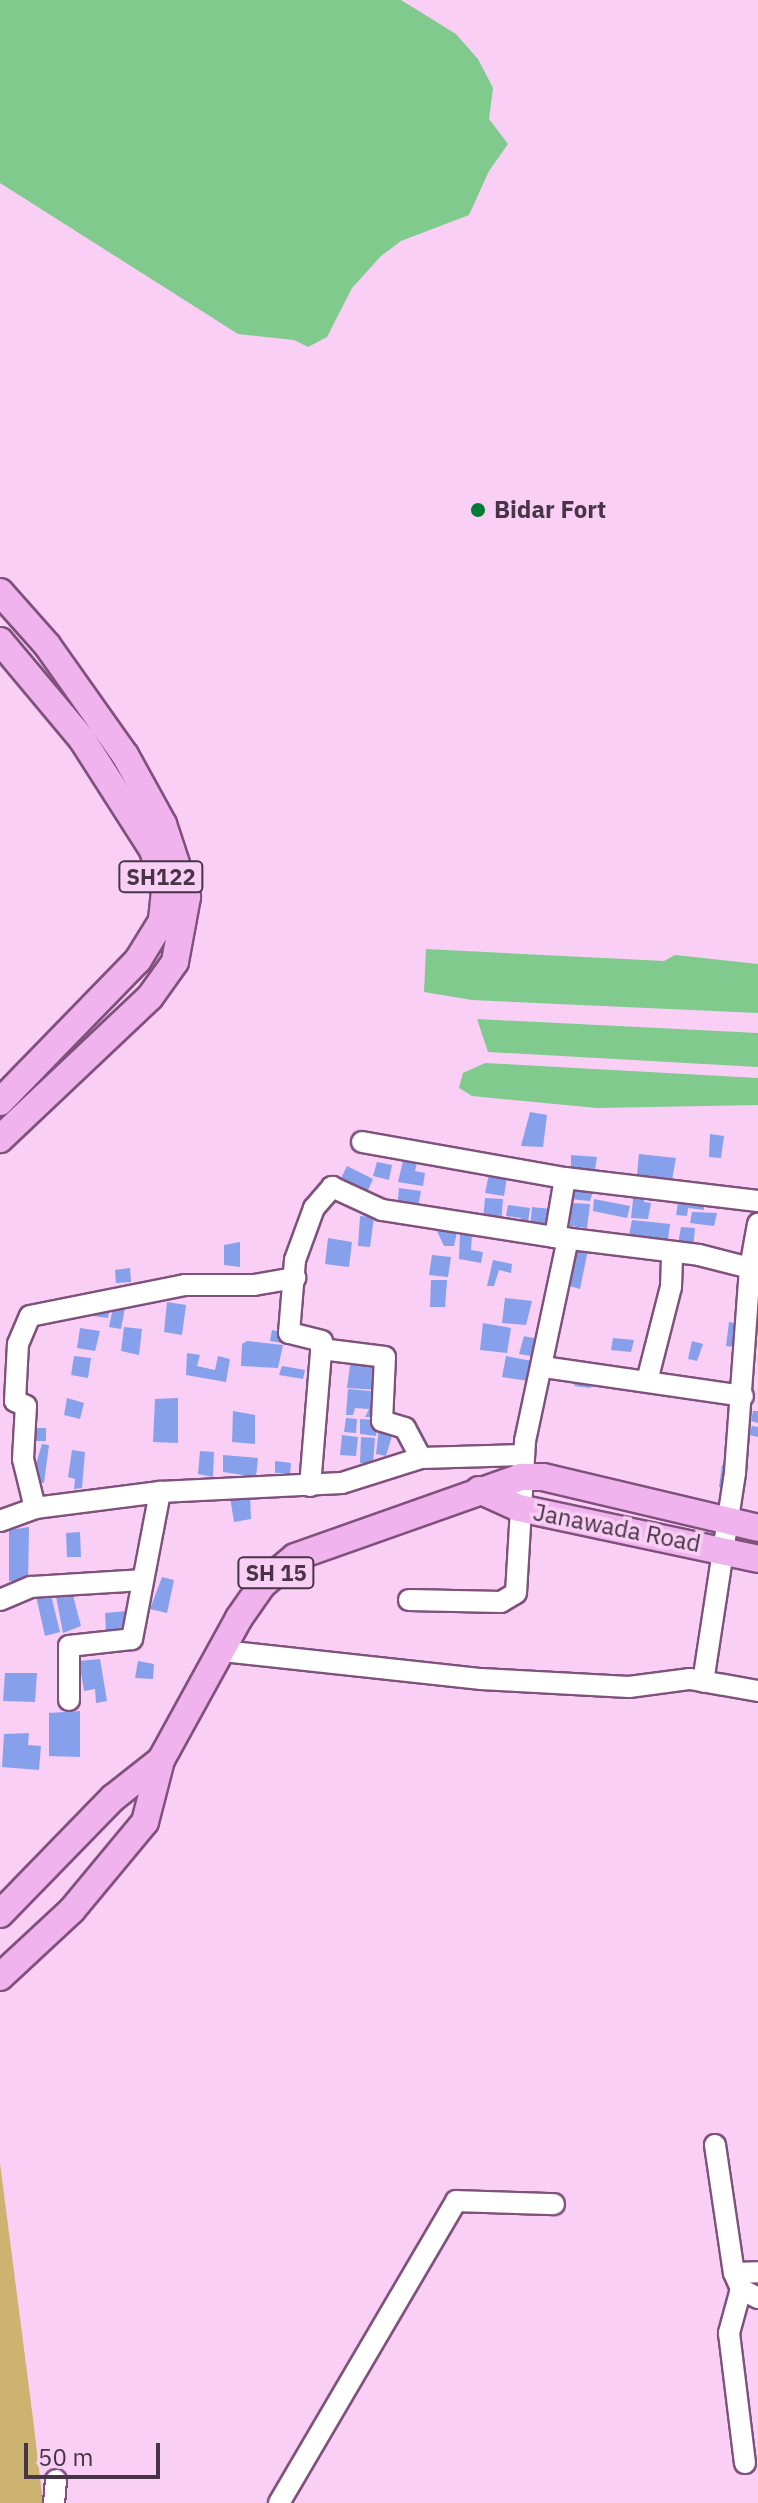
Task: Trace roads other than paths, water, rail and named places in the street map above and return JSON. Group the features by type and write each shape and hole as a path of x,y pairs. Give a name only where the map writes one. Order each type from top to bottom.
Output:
{"main road":[{"path":"0,592 47,645 125,755 163,824 187,897 175,962 150,997 0,1139"},
{"name":"SH122","path":"0,641 102,770 153,850 165,891 162,921 138,960 0,1102"},
{"path":"102,770 125,755"},
{"name":"Janawada Road","path":"0,1977 72,1910 145,1822 161,1760 262,1585 295,1557 479,1490 522,1466 543,1477 758,1528"},
{"name":"Janawada Road","path":"479,1490 519,1508 723,1549 758,1559"},
{"name":"Janawada Road","path":"0,1914 113,1798 161,1760"}],"street":[{"path":"362,1142 565,1178 758,1201"},
{"path":"409,1600 512,1599 522,1466 544,1367 562,1238 565,1178"},
{"path":"310,1486 322,1341 289,1333 295,1260 314,1208 332,1187 382,1210 672,1252 750,1268"},
{"path":"703,1682 753,1338 750,1268 758,1224"},
{"path":"647,1381 671,1287 672,1252"},
{"path":"35,1508 23,1459 26,1406 15,1401 18,1344 30,1316 185,1285 254,1285 295,1278"},
{"path":"321,1349 385,1357 382,1421 405,1428 421,1458"},
{"path":"544,1367 743,1396"},
{"path":"0,1521 35,1508 160,1492 342,1483 421,1458 522,1466"},
{"path":"69,1700 69,1646 128,1643 160,1492"},
{"path":"0,1600 31,1587 142,1580"},
{"path":"223,1651 496,1680 629,1687 703,1682 758,1691"},
{"path":"715,2145 744,2287"},
{"path":"279,2503 456,2201 554,2204"},
{"path":"745,2463 729,2333 744,2287 758,2272"},
{"path":"54,2503 56,2480"}],"place":[{"name":"Bidar Fort","path":"478,510"}]}
